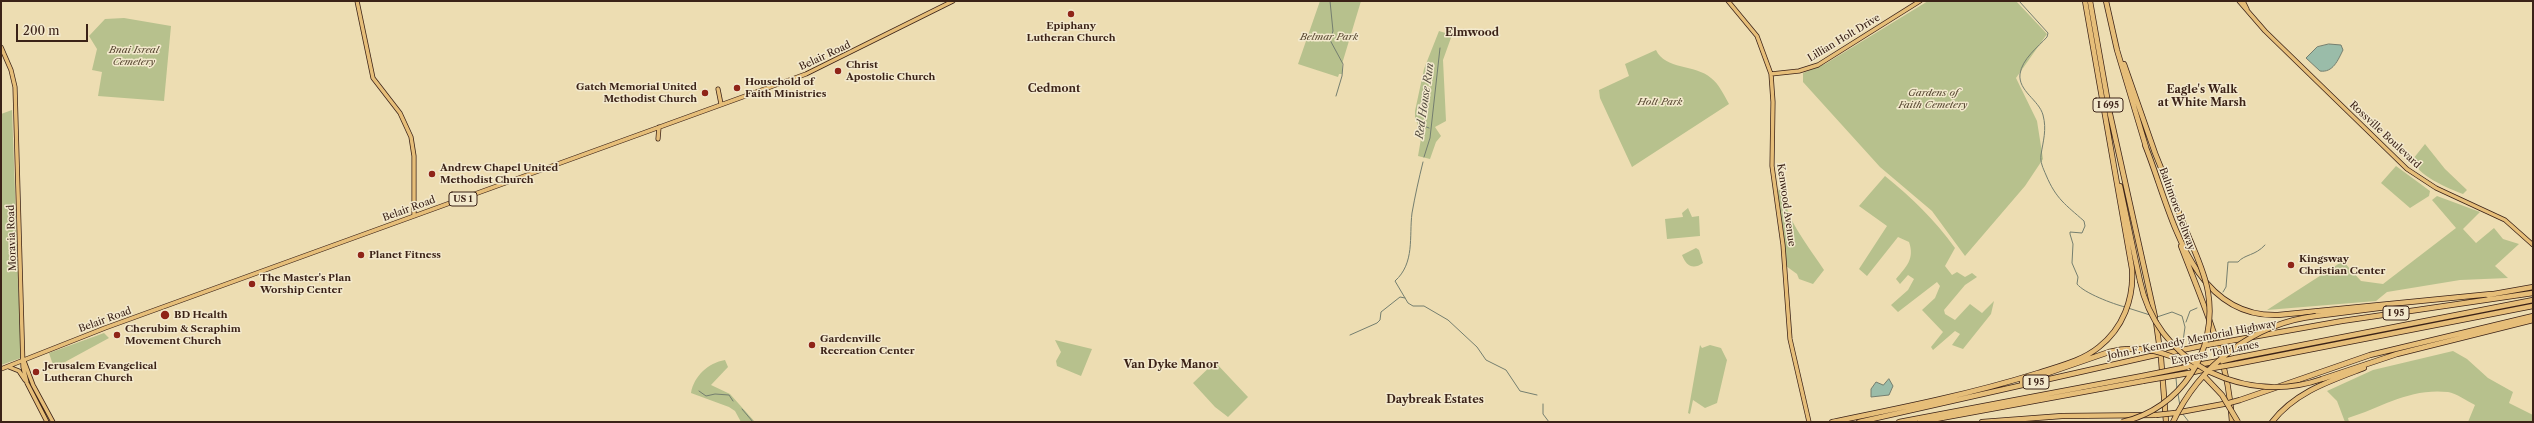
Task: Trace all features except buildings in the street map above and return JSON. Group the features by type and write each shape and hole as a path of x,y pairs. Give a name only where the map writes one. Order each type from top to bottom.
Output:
{"highway":[{"path":"1832,422 1994,385 2073,361 2103,344 2115,332 2125,315 2130,300 2132,269 2107,134 2085,1"},
{"name":"I 695","path":"2090,1 2112,127 2154,311 2162,364 2166,422"},
{"name":"Baltimore Beltway","path":"2106,1 2117,50 2145,145 2170,217 2220,347 2228,381 2232,422"},
{"path":"2110,19 2150,141 2204,275 2209,300 2209,326 2203,351 2191,375 2174,395 2154,410 2122,422"},
{"path":"2107,134 2140,281 2148,309 2163,332 2180,351 2206,370 2235,382 2270,388 2295,386 2322,379 2379,360 2533,320"},
{"path":"2145,145 2178,232 2192,264 2211,289 2237,308 2259,314 2282,315 2491,294"},
{"path":"2173,422 2184,401 2201,378 2235,347 2273,327 2316,316 2491,294 2533,287"},
{"name":"John F. Kennedy Memorial Highway","path":"1859,422 2144,358 2224,342 2331,323 2533,293"},
{"name":"Express Toll Lanes","path":"1899,422 2533,300"},
{"name":"Express Toll Lanes","path":"1920,422 2236,364 2533,306"},
{"path":"1982,422 2062,416 2156,415 2195,411 2240,400 2295,380 2390,349 2533,316"},
{"path":"2272,422 2289,404 2309,390 2365,367 2425,348"},
{"path":"1994,392 2109,352 2128,349 2147,349 2167,354 2184,363 2217,389 2238,422"}],"main road":[{"path":"357,1 374,81 404,121 411,137 414,156 414,216"},
{"name":"Belair Road","path":"1,370 110,326 821,68 953,1"},
{"name":"Kenwood Avenue","path":"1728,1 1744,18 1759,40 1771,74 1773,102 1772,166 1783,245 1790,339 1808,420"},
{"name":"Lillian Holt Drive","path":"1771,74 1799,71 1818,65 1920,1"},
{"name":"Rossville Boulevard","path":"2239,1 2265,30 2407,169 2436,188 2505,220 2533,244"},
{"name":"Rossville Boulevard","path":"2243,1 2247,9"},
{"name":"Moravia Road","path":"1,47 11,70 14,87 23,360 27,383 47,422"},
{"path":"718,89 721,104"},
{"path":"658,139 659,127"},
{"name":"Moravia Road","path":"23,360 33,385 53,422"},
{"path":"6,367 17,369 27,383"}],"green space":[{"name":"Belmar Park","path":"1320,1 1361,1 1342,64 1342,74 1339,74 1338,77 1298,64"},
{"name":"Gardens of Faith Cemetery","path":"1928,1 2016,1 2047,34 2016,78 2037,121 2043,159 2025,186 1965,256 1932,211 1880,167 1803,82 1803,73 1825,64"},
{"name":"Bnai Isreal Cemetery","path":"124,18 171,26 164,101 98,96 102,72 92,70 97,49 89,36 105,19"},
{"path":"1439,31 1452,35 1443,60 1446,121 1435,127 1441,136 1436,142 1430,159 1418,156 1422,133 1415,119 1415,111 1424,69"},
{"name":"Holt Park","path":"1656,50 1666,61 1697,71 1714,80 1729,104 1632,167 1600,98 1599,90 1629,76 1625,64"},
{"path":"12,110 21,358 1,365 1,114"},
{"path":"2425,144 2445,169 2467,190 2463,194 2434,181 2420,171 2415,165 2413,159"},
{"path":"2396,166 2430,191 2429,196 2410,208 2381,183"},
{"path":"1885,176 1923,210 1955,248 1945,266 1952,275 1957,272 1965,277 1972,273 1977,277 1965,285 1944,310 1945,314 1955,320 1970,304 1982,313 1994,301 1991,314 1963,349 1952,345 1960,334 1955,331 1933,350 1931,347 1943,332 1922,310 1935,298 1940,286 1937,282 1898,312 1891,305 1908,290 1914,279 1908,275 1900,284 1896,279 1906,267 1910,258 1911,248 1909,242 1898,237 1867,276 1859,269 1887,226 1859,206"},
{"path":"1779,189 1785,196 1789,214 1794,224 1824,270 1813,284 1799,279 1797,274 1786,266 1783,230 1777,194"},
{"path":"2437,196 2480,212 2463,229 2476,243 2494,228 2503,239 2519,244 2495,266 2508,278 2460,280 2387,292 2376,301 2267,310 2343,261 2361,281 2383,284 2456,228 2432,200"},
{"path":"1688,208 1692,217 1699,216 1700,236 1667,239 1665,219 1683,217 1682,213"},
{"path":"1696,248 1699,250 1703,263 1696,266 1690,266 1682,255"},
{"path":"104,333 109,338 54,368 49,353"},
{"path":"1055,340 1092,349 1081,376 1057,366 1056,361 1061,352"},
{"path":"1700,345 1702,348 1710,345 1721,348 1727,360 1717,403 1705,408 1693,400 1690,414 1688,413"},
{"path":"2453,351 2467,359 2488,378 2513,392 2509,403 2533,415 2533,422 2468,422 2475,405 2458,395 2448,392 2434,392 2421,393 2396,399 2348,418 2349,422 2345,422 2337,401 2327,391 2373,370"},
{"path":"725,360 728,367 711,385 730,394 755,422 741,422 735,411 729,407 691,393 695,381 703,371 713,364"},
{"path":"1215,362 1248,397 1228,417 1215,407 1193,383"}],"shaded area":[{"path":"2329,44 2341,45 2343,50 2332,68 2325,71 2320,71 2306,58 2317,47"},
{"path":"1889,379 1893,386 1889,395 1871,397 1871,389 1876,382 1883,385"}],"waterway":[{"path":"1330,1 1333,31 1330,40 1343,64 1342,76 1336,96"},
{"path":"2019,1 2048,33 2047,37 2024,63 2021,69 2020,80 2025,90 2041,110 2043,115 2045,131 2041,158 2046,175 2058,196 2084,221 2085,226 2082,233 2070,232 2073,244 2072,263 2078,277 2077,284 2086,291 2106,301 2125,307"},
{"name":"Red House Run","path":"1424,157 1430,138 1440,48"},
{"path":"1419,124 1429,128"},
{"name":"Red House Run","path":"1423,162 1412,213 1408,258 1406,266 1395,281 1408,303 1413,306 1424,306 1448,320 1477,347 1486,360 1506,370 1520,391 1537,395"},
{"path":"2223,292 2226,287 2228,262 2238,262 2258,251 2265,245"},
{"path":"1350,335 1377,323 1380,320 1381,312 1400,297 1405,298"},
{"path":"2128,308 2150,315"},
{"path":"2186,322 2190,311 2197,308"},
{"path":"2157,317 2172,312 2182,316 2185,327 2182,348"},
{"path":"2176,378 2177,389"},
{"path":"699,391 706,396 715,394 729,395 733,401"},
{"path":"2178,394 2180,406"},
{"name":"Red House Run","path":"1543,404 1543,414 1549,422"},
{"path":"742,409 753,422"},
{"path":"2182,413 2189,422"}],"place":[{"name":"Epiphany Lutheran Church","path":"1071,14"},
{"name":"Christ Apostolic Church","path":"838,71"},
{"name":"Household of Faith Ministries","path":"737,88"},
{"name":"Gatch Memorial United Methodist Church","path":"705,93"},
{"name":"Andrew Chapel United Methodist Church","path":"432,174"},
{"name":"Planet Fitness","path":"361,255"},
{"name":"Kingsway Christian Center","path":"2291,265"},
{"name":"The Master's Plan Worship Center","path":"252,284"},
{"name":"BD Health","path":"165,315"},
{"name":"Cherubim & Seraphim Movement Church","path":"117,335"},
{"name":"Gardenville Recreation Center","path":"812,345"},
{"name":"Jerusalem Evangelical Lutheran Church","path":"36,372"}],"district":[{"name":"Elmwood","path":"1472,33"},
{"name":"Cedmont","path":"1054,89"},
{"name":"Eagle's Walk at White Marsh","path":"2202,96"},
{"name":"Van Dyke Manor","path":"1171,365"},
{"name":"Daybreak Estates","path":"1435,400"}]}
